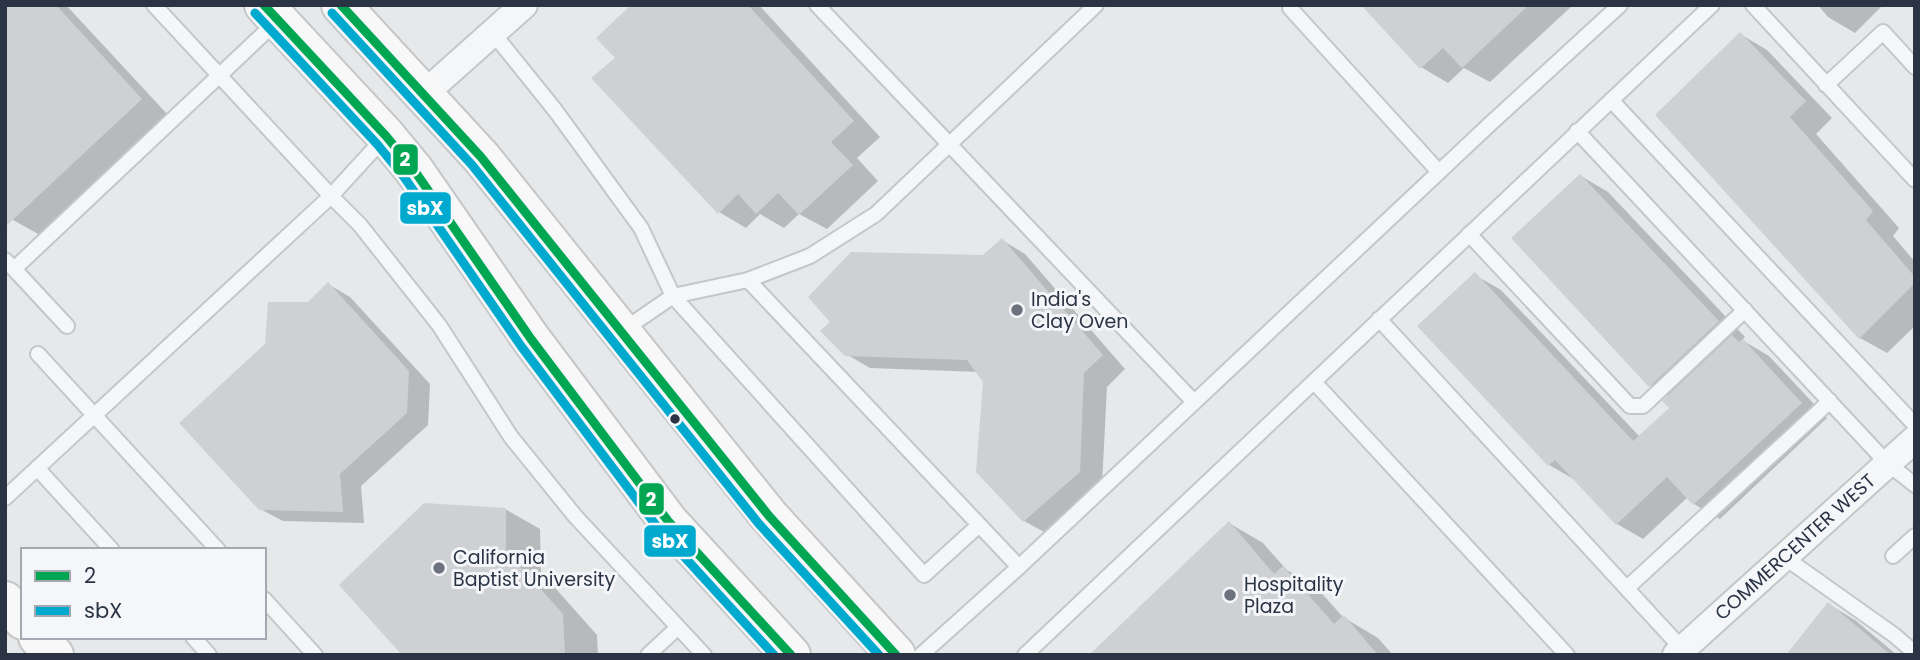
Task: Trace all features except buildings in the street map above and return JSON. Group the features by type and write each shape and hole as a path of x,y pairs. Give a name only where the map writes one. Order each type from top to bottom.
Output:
{"main road":[{"path":"341,5 481,157 769,516 896,655"},
{"path":"271,13 386,136 430,191 531,339 668,521 791,655"},
{"path":"5,601 21,619"},
{"path":"40,639 54,655"}],"street":[{"path":"424,94 524,5"},
{"name":"COMMERCENTER WEST","path":"1682,653 1915,439"}],"lane":[{"path":"153,5 360,225 439,325 511,436 575,516 704,655"},
{"path":"817,5 1194,402"},
{"path":"620,332 673,296 748,280 810,256 876,214 1096,5"},
{"path":"921,655 1019,568 1620,5"},
{"path":"1026,655 1712,5"},
{"path":"1753,5 1915,180"},
{"path":"1290,8 1439,172"},
{"path":"67,326 10,265 218,76 271,13"},
{"path":"1826,85 1883,32 1915,67"},
{"path":"493,33 555,110 641,228 673,296 924,575 979,525"},
{"path":"1611,100 1915,425"},
{"path":"1577,131 1887,463 1915,485"},
{"path":"5,498 331,196 386,136"},
{"path":"1469,234 1630,406 1643,406 1745,310"},
{"path":"748,280 1019,568"},
{"path":"1379,319 1627,589 1682,653"},
{"path":"38,354 216,548"},
{"path":"1315,383 1567,655"},
{"path":"1627,589 1829,401"},
{"path":"37,468 110,548"},
{"path":"1893,556 1915,536"},
{"path":"1784,557 1894,635 1915,653"},
{"path":"266,601 315,655"},
{"path":"648,655 677,628"},
{"path":"195,639 209,655"}],"transit line":[{"name":"2","path":"264,5 386,136 414,170 531,339 668,521 791,655"},
{"name":"2","path":"341,5 481,157 769,516 896,655"},
{"name":"sbX","path":"255,13 377,144 404,177 521,346 658,528 774,655"},
{"name":"sbX","path":"332,13 472,165 759,524 879,655"}],"place":[{"name":"India's Clay Oven","path":"1017,310"},
{"name":"California Baptist University","path":"439,568"},
{"name":"Hospitality Plaza","path":"1230,595"}]}
